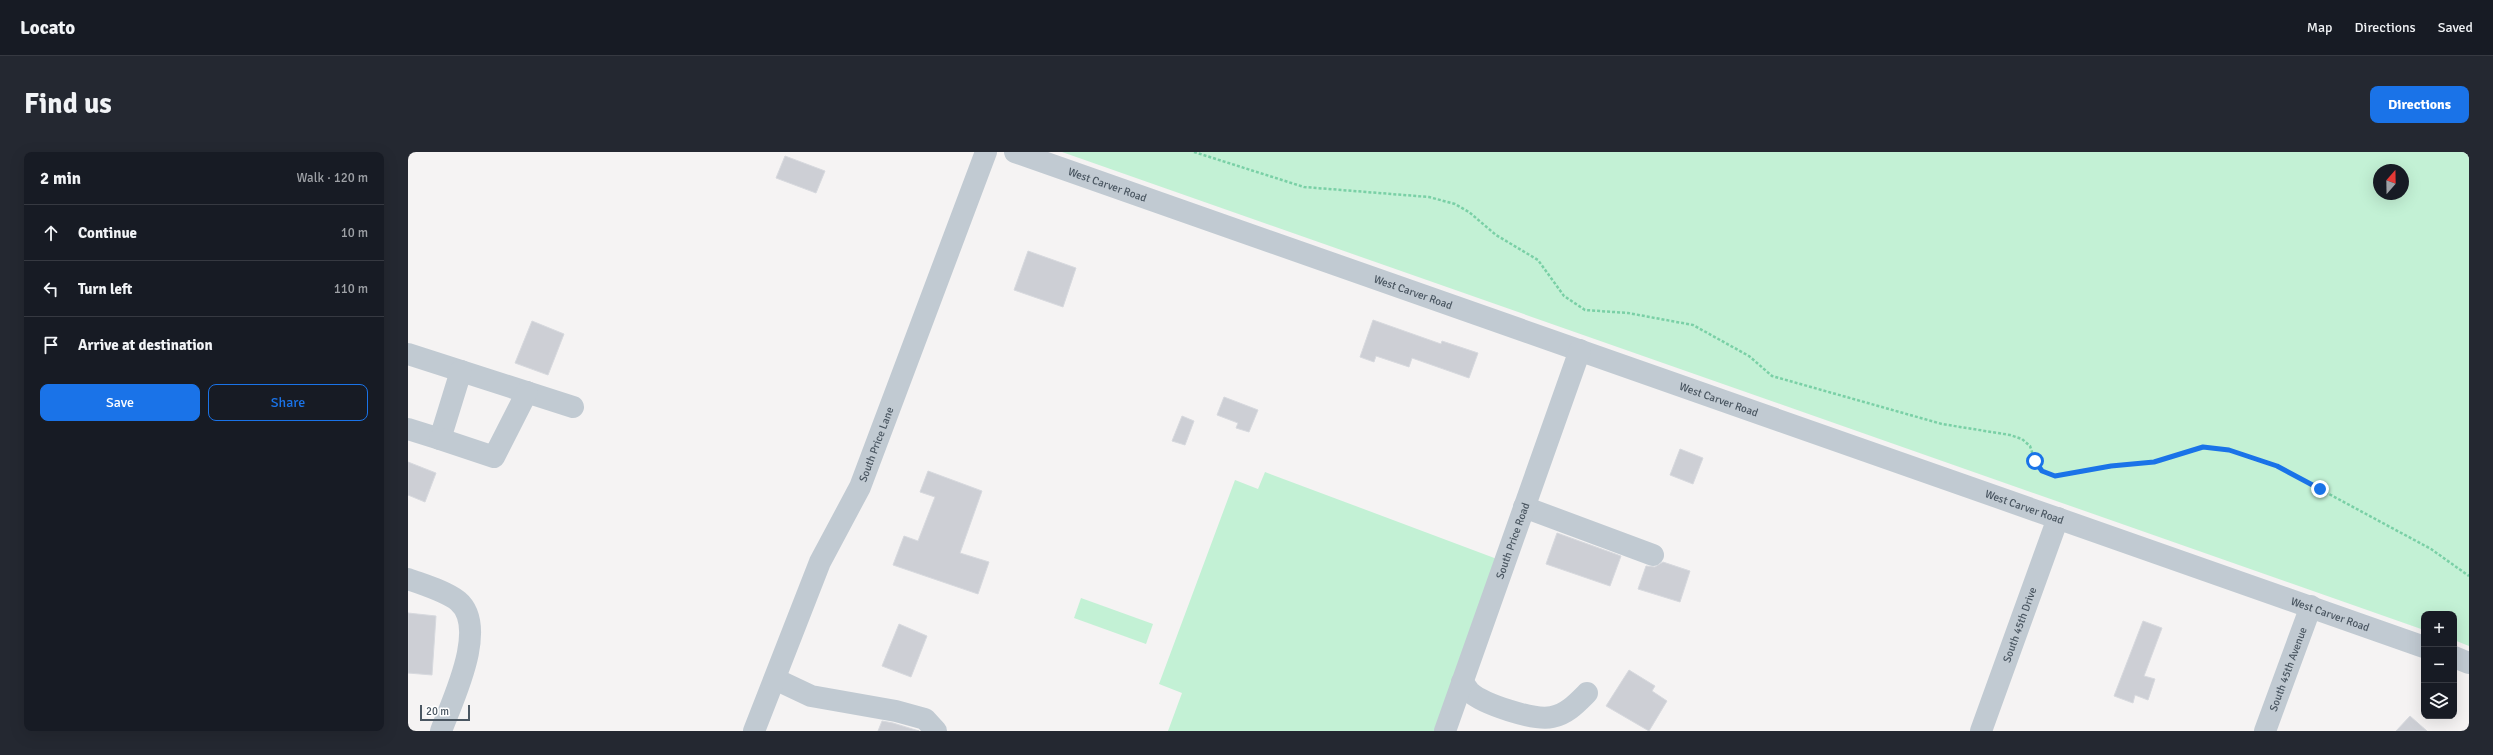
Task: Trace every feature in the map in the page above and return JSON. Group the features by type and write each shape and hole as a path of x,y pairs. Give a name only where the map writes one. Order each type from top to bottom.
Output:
{"street":[{"name":"West Carver Road","path":"1015,152 2421,646"},
{"name":"South Price Lane","path":"754,731 820,562 860,487 984,159"},
{"name":"South Price Road","path":"1445,731 1580,350"},
{"path":"408,354 574,407"},
{"path":"440,439 461,371"},
{"path":"408,429 494,457 527,392"},
{"path":"1524,507 1653,555"},
{"name":"South 45th Drive","path":"1981,731 2058,518"},
{"path":"408,579 458,602 469,622 471,639 468,657 441,731"},
{"name":"South 45th Avenue","path":"2265,731 2311,606"},
{"path":"2457,658 2469,663"},
{"path":"775,679 811,696 896,711 925,719 936,731"},
{"path":"1462,682 1470,692 1484,700 1528,716 1552,717 1571,709 1587,693"}],"path":[{"path":"1194,152 1304,187 1430,197 1455,204 1469,212 1496,235 1538,260 1564,296 1584,310 1628,313 1693,325 1749,356 1772,376 1942,424 2010,435 2022,439 2030,446 2035,461 2042,471 2055,476 2111,466 2154,462 2203,447 2229,450 2270,463 2431,549 2469,576"}],"green space":[{"path":"1062,152 2469,152 2469,646 2457,641 2457,611 2421,611 2421,629"},
{"path":"1265,472 1497,559 1436,731 1168,731 1182,693 1159,684 1235,480 1258,489"},
{"path":"1081,598 1153,624 1146,644 1074,618"}],"building":[{"path":"785,156 825,171 816,193 776,178"},
{"path":"1028,251 1076,268 1063,307 1014,290"},
{"path":"1373,320 1441,344 1442,341 1478,353 1469,378 1412,358 1409,367 1376,356 1374,362 1360,357"},
{"path":"532,321 564,334 548,375 515,363"},
{"path":"1224,397 1258,410 1249,432 1236,428 1238,423 1217,415"},
{"path":"1182,416 1194,421 1185,445 1172,441"},
{"path":"1680,449 1703,458 1693,484 1670,475"},
{"path":"408,462 436,473 425,502 408,495"},
{"path":"928,471 982,491 960,553 989,562 978,594 893,565 904,536 918,541 935,497 920,492"},
{"path":"1557,533 1621,556 1610,586 1546,564"},
{"path":"1663,562 1690,571 1680,602 1638,589 1646,566 1655,567"},
{"path":"408,613 436,616 432,675 408,673"},
{"path":"2143,621 2162,628 2144,676 2155,679 2148,700 2135,695 2133,703 2114,696"},
{"path":"899,624 927,636 911,677 882,666"},
{"path":"1629,670 1655,686 1652,691 1667,701 1649,731 1606,706"},
{"path":"2410,716 2427,731 2396,731"},
{"path":"882,721 893,723 919,731 878,731"}],"route":[{"path":"2035,461 2042,471 2055,476 2111,466 2154,462 2203,447 2229,450 2277,466 2320,489"}]}
